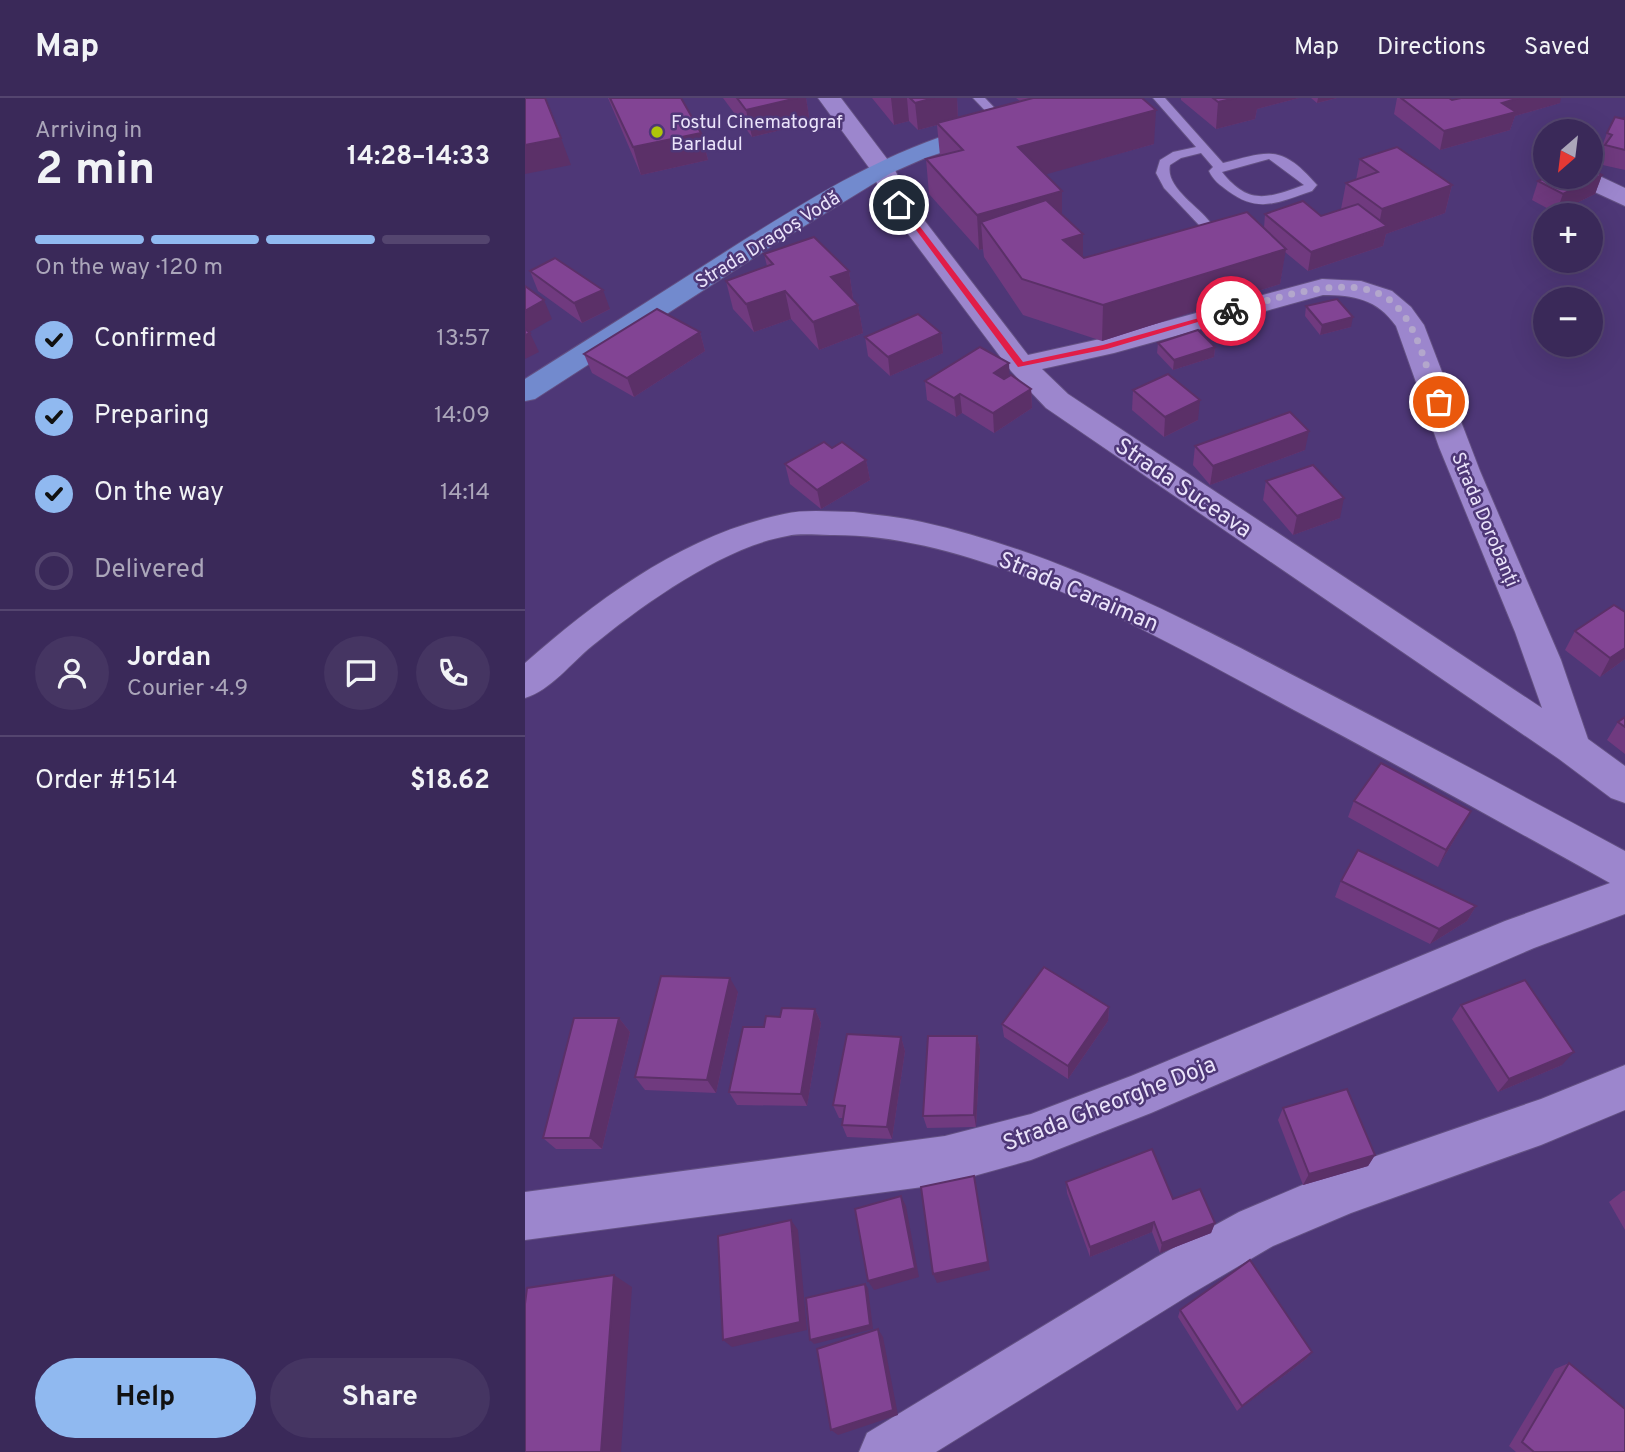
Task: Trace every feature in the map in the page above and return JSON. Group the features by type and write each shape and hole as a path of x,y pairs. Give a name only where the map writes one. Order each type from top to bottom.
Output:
{"main road":[{"name":"Strada Dragoș Vodă","path":"525,392 777,231 882,168 928,149 1030,118"}],"street":[{"name":"Strada Suceava","path":"829,98 882,168 899,205 1021,365 1056,401 1625,787"},
{"path":"1603,187 1625,198"},
{"name":"Strada Dorobanți","path":"1021,365 1104,347 1322,287 1349,287 1379,295 1398,306 1410,325 1484,519 1527,614 1559,703 1571,748"},
{"name":"Strada Caraiman","path":"525,684 602,618 683,567 738,539 789,524 854,523 912,531 991,553 1132,611 1395,746 1625,871"},
{"name":"Strada Gheorghe Doja","path":"525,1216 945,1160 1031,1137 1136,1097 1508,939 1625,896"},
{"path":"886,1452 1256,1228 1347,1190 1541,1122 1625,1087"}],"lane":[{"path":"979,98 1005,125"},
{"path":"1159,98 1220,167"},
{"path":"1203,149 1177,155 1164,163 1162,173 1168,185 1204,222"},
{"path":"1270,155 1280,159 1311,185 1264,203 1255,202 1247,200 1217,176 1215,171 1220,167 1270,155"}],"building":[{"path":"525,98 545,98 561,138 525,145"},
{"path":"610,98 681,98 701,133 633,147"},
{"path":"737,98 797,98 746,110"},
{"path":"910,98 934,98 915,103"},
{"path":"1033,98 1142,98 1156,110 1018,147 1062,191 977,215 926,159 963,150 937,123"},
{"path":"1213,98 1236,98 1218,102"},
{"path":"1401,98 1519,98 1502,103 1516,112 1444,131"},
{"path":"1615,117 1625,117 1625,150 1605,145 1612,135 1607,133"},
{"path":"1397,147 1452,185 1382,209 1346,183 1378,172 1360,159"},
{"path":"1553,189 1573,189 1563,194"},
{"path":"1046,200 1083,234 1063,240 1084,258 1247,212 1286,249 1103,305 1022,279 981,222"},
{"path":"1303,201 1321,216 1358,204 1387,226 1311,252 1265,214"},
{"path":"814,237 849,271 831,277 858,305 813,322 785,291 746,304 726,281 773,264 764,254"},
{"path":"555,258 603,290 574,303 530,271"},
{"path":"525,286 544,300 525,311"},
{"path":"1337,299 1353,317 1322,325 1306,306"},
{"path":"657,309 700,332 627,378 584,354"},
{"path":"918,314 941,333 888,357 865,337"},
{"path":"1198,330 1215,347 1174,360 1158,343"},
{"path":"980,347 1009,363 994,373 1004,379 1011,375 1031,389 993,413 960,394 954,398 925,381"},
{"path":"1168,374 1200,400 1165,417 1133,390"},
{"path":"1290,412 1309,431 1213,466 1195,446"},
{"path":"824,442 832,448 842,442 866,460 817,490 785,464"},
{"path":"1313,465 1344,498 1297,516 1266,481"},
{"path":"1614,605 1625,612 1625,648 1610,658 1575,631"},
{"path":"1625,717 1625,727 1618,722"},
{"path":"1381,763 1471,811 1446,850 1354,801"},
{"path":"1358,850 1476,906 1439,929 1341,881"},
{"path":"1044,967 1109,1007 1068,1066 1002,1024"},
{"path":"661,976 730,978 707,1080 635,1077"},
{"path":"1525,980 1574,1052 1509,1079 1461,1005"},
{"path":"782,1008 815,1009 801,1094 729,1092 743,1027 764,1027 766,1016 780,1017"},
{"path":"574,1018 619,1018 590,1138 543,1138"},
{"path":"847,1034 901,1037 887,1127 842,1125 845,1106 833,1105"},
{"path":"928,1036 977,1036 974,1115 923,1116"},
{"path":"1347,1089 1375,1155 1309,1174 1283,1108"},
{"path":"1152,1149 1173,1199 1200,1189 1215,1223 1162,1243 1154,1222 1090,1247 1066,1182"},
{"path":"974,1176 988,1262 933,1274 921,1187"},
{"path":"901,1196 915,1268 868,1281 855,1209"},
{"path":"791,1220 800,1322 723,1340 718,1236"},
{"path":"1250,1260 1312,1352 1242,1406 1180,1310"},
{"path":"614,1275 601,1452 525,1452 527,1288"},
{"path":"865,1284 870,1325 810,1340 806,1298"},
{"path":"878,1329 893,1410 831,1430 817,1349"},
{"path":"1569,1363 1625,1409 1625,1452 1534,1452 1522,1442"}],"way so far":[{"path":"1231,311 1322,287 1349,287 1379,295 1398,306 1410,325 1439,402"}],"place":[{"name":"Fostul Cinematograf Barladul","path":"657,132"}],"route":[{"path":"899,205 1021,365 1104,347 1231,311"}]}
